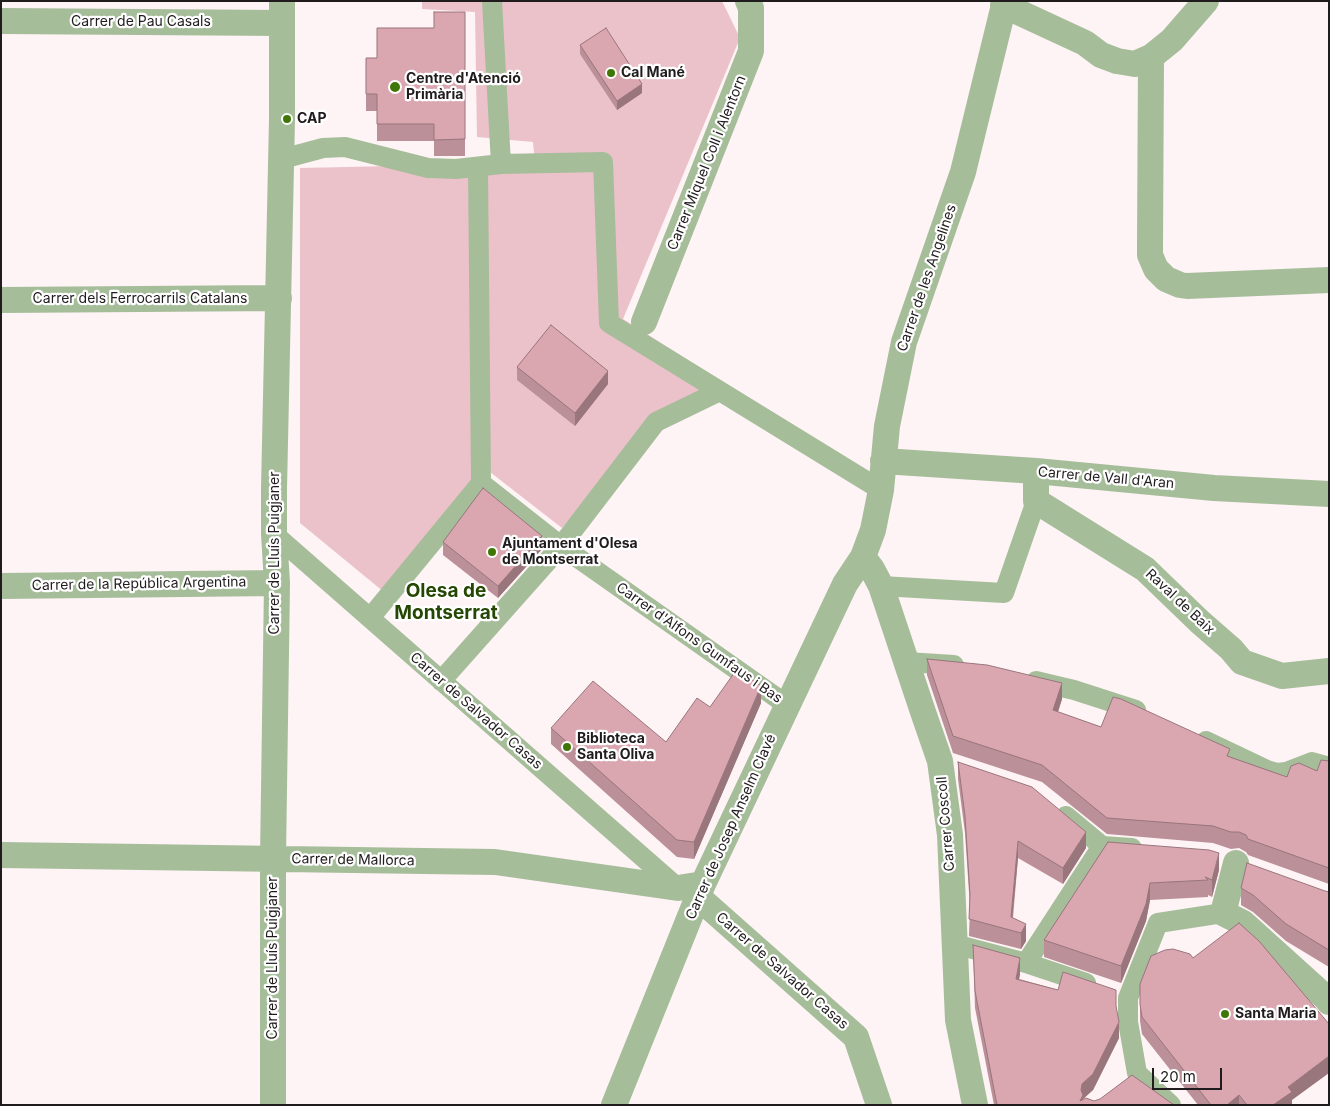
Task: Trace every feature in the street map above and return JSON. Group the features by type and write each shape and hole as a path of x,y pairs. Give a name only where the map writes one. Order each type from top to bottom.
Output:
{"street":[{"path":"492,1 501,164"},
{"name":"Carrer Miquel Coll i Alentorn","path":"644,322 751,51 752,8 748,1"},
{"path":"1004,3 1085,43 1117,62 1135,64 1151,57 1172,40 1206,1"},
{"name":"Carrer de les Angelines","path":"863,557 873,530 881,490 887,426 904,342 964,172 1004,3"},
{"name":"Carrer de Pau Casals","path":"1,21 165,12 281,12"},
{"name":"Carrer de Lluís Puigjaner","path":"273,1105 272,858 277,583 274,534 282,158 281,12"},
{"path":"1151,57 1150,255 1156,269 1166,279 1187,286 1329,280"},
{"path":"282,158 323,148 345,147 428,168 456,170 501,164 603,162 609,323 881,490"},
{"path":"370,618 481,483 478,167"},
{"name":"Carrer dels Ferrocarrils Catalans","path":"1,300 279,298"},
{"path":"441,680 561,546 656,422 720,391"},
{"name":"Carrer de Vall d'Aran","path":"883,461 1036,471 1214,488 1329,494"},
{"path":"882,586 1004,593 1036,501 1036,471"},
{"name":"Carrer d'Alfons Gumfaus i Bas","path":"481,483 561,546 788,705"},
{"name":"Raval de Baix","path":"1036,501 1145,569 1242,662 1282,676 1329,671"},
{"name":"Carrer de Salvador Casas","path":"274,534 441,680 693,890 856,1037 880,1105"},
{"name":"Carrer Coscoll","path":"863,557 882,586 906,662 949,764 958,1020 975,1105"},
{"name":"Carrer de Josep Anselm Clavé","path":"614,1105 693,890 788,705 845,584 863,557"},
{"name":"Carrer de la República Argentina","path":"1,586 277,583"},
{"path":"906,662 971,667"},
{"path":"1020,677 1125,705 1154,718"},
{"path":"1186,732 1277,773 1286,772 1312,762 1329,767"},
{"path":"1052,805 1102,846 1148,849"},
{"path":"1026,962 1102,846"},
{"name":"Carrer de Mallorca","path":"1,855 495,862 693,890"},
{"path":"1223,913 1237,863"},
{"path":"1115,993 1158,923 1223,913 1243,923 1329,1002"},
{"path":"954,944 1026,962 1115,993 1128,1022 1130,1078 1171,1105"}],"shaded area":[{"path":"422,1 722,1 740,38 623,319 723,382 661,416 562,528 490,472 390,597 300,523 300,168 535,163 533,142 477,137 475,12 422,9"}],"building":[{"path":"434,12 465,12 465,139 434,140 434,124 377,124 377,94 366,94 366,58 377,58 377,28 434,28"},
{"name":"Cal Mané","path":"606,28 642,84 617,101 580,45"},
{"path":"551,325 608,371 575,413 517,367"},
{"name":"Ajuntament d'Olesa de Montserrat","path":"483,488 542,536 498,586 443,542"},
{"path":"927,659 987,665 1062,683 1053,710 1101,727 1113,697 1121,699 1230,749 1227,756 1287,777 1291,766 1299,763 1317,771 1321,760 1329,761 1329,868 1248,839 1246,835 1239,832 1231,832 1213,826 1107,818 1042,765 953,736"},
{"path":"737,669 761,686 694,842 677,840 551,728 593,681 666,742 697,698 710,707"},
{"path":"958,762 1032,787 1086,832 1063,868 1018,841 1011,917 1026,924 1021,933 969,919 970,895 965,816"},
{"path":"1108,842 1209,850 1219,853 1212,880 1205,877 1208,880 1150,883 1146,904 1121,966 1044,940"},
{"path":"1247,863 1329,892 1329,950 1286,924 1253,895 1241,888"},
{"name":"Santa Maria","path":"1239,923 1259,941 1329,1024 1329,1056 1288,1087 1292,1092 1273,1105 1247,1105 1239,1095 1227,1105 1211,1105 1142,1017 1140,984 1151,956 1173,949 1190,954 1193,958"},
{"path":"973,945 1020,958 1016,979 1058,990 1063,972 1116,990 1119,1022 1093,1074 1082,1084 1081,1090 1083,1095 1080,1101 1086,1098 1094,1101 1100,1099 1132,1075 1174,1105 997,1105 975,991"}],"place":[{"name":"Cal Mané","path":"611,73"},
{"name":"Centre d'Atenció Primària","path":"395,87"},
{"name":"CAP","path":"287,119"},
{"name":"Ajuntament d'Olesa de Montserrat","path":"492,552"},
{"name":"Biblioteca Santa Oliva","path":"567,747"},
{"name":"Santa Maria","path":"1225,1014"}],"district":[{"name":"Olesa de Montserrat","path":"446,602"}]}
